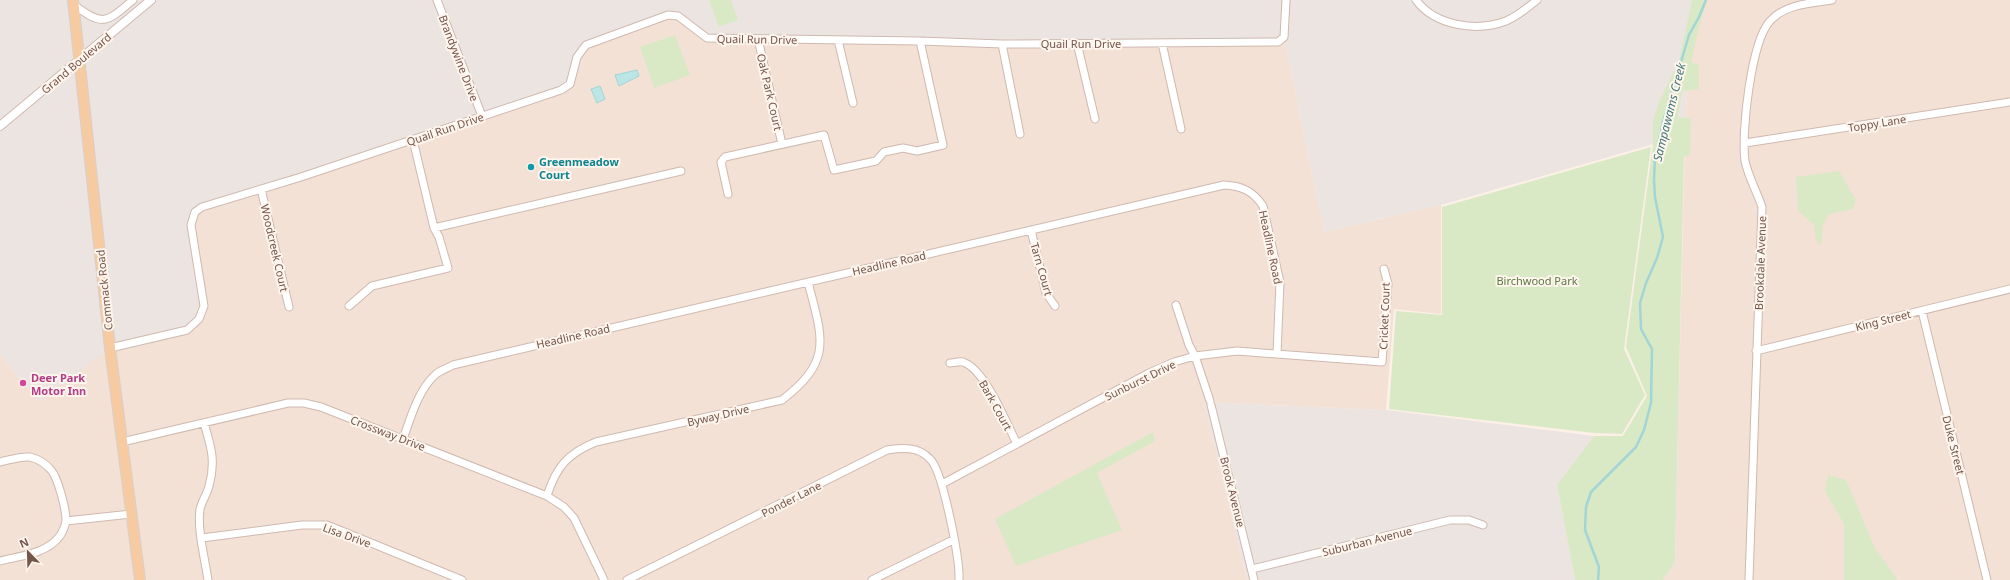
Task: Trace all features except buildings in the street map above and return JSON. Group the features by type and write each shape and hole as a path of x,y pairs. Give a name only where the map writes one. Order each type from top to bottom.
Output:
{"main road":[{"name":"Commack Road","path":"73,2 110,348 140,580"}],"street":[{"path":"73,2 90,17 106,19 112,18 133,0"},
{"name":"Grand Boulevard","path":"0,126 151,0"},
{"name":"Brandywine Drive","path":"437,0 482,116"},
{"name":"Quail Run Drive","path":"110,348 187,330 199,319 204,306 191,225 195,212 202,207 413,140 566,88 570,84 573,76 577,57 586,45 662,16 678,16 707,38 758,40 920,40 1002,44 1278,42 1284,37 1286,0"},
{"path":"1416,0 1434,16 1449,22 1475,26 1491,25 1506,21 1521,13 1537,0"},
{"name":"Brookdale Avenue","path":"1749,580 1762,207 1745,161 1745,143 1752,69 1763,30 1770,20 1783,11 1808,4 1832,0"},
{"name":"Oak Park Court","path":"758,40 782,144"},
{"path":"838,40 853,102"},
{"path":"728,194 721,162 725,158 782,144 824,135 834,170 876,161 884,152 903,148 918,151 943,145 920,40"},
{"path":"1078,43 1095,119"},
{"path":"1162,43 1181,129"},
{"path":"1002,44 1020,134"},
{"name":"Toppy Lane","path":"1745,143 2010,102"},
{"path":"349,306 372,286 448,268 439,237 434,228 413,140"},
{"path":"434,228 681,171"},
{"name":"Headline Road","path":"403,439 412,412 424,388 437,374 453,365 1224,185 1239,186 1256,196 1263,206 1280,282 1277,354"},
{"name":"Woodcreek Court","path":"261,189 289,307"},
{"name":"Tarn Court","path":"1031,230 1046,294 1055,306"},
{"name":"Cricket Court","path":"1382,362 1388,284 1384,269"},
{"name":"Byway Drive","path":"547,496 552,479 560,466 583,448 596,442 782,400 799,387 814,368 821,349 821,332 808,282"},
{"name":"King Street","path":"1756,351 2010,289"},
{"name":"Brook Avenue","path":"1176,305 1188,345 1195,356 1210,403 1254,580"},
{"name":"Duke Street","path":"1922,311 1987,580"},
{"name":"Sunburst Drive","path":"942,484 1149,373 1174,362 1195,356 1237,351 1382,362"},
{"name":"Bark Court","path":"950,363 962,362 975,370 993,398 1017,444"},
{"name":"Crossway Drive","path":"122,442 288,404 304,403 321,407 547,496 564,507 574,518 604,580"},
{"path":"204,423 213,456 213,472 209,488 200,508 202,538 208,580"},
{"name":"Ponder Lane","path":"627,580 887,450 907,447 920,451 931,459 938,470 960,580"},
{"path":"0,462 18,457 30,458 42,462 52,470 57,480 66,521 59,537 48,547 0,561"},
{"path":"66,521 131,514"},
{"name":"Suburban Avenue","path":"1252,569 1450,520 1469,520 1483,525"},
{"name":"Lisa Drive","path":"202,538 302,525 327,525 462,580"},
{"path":"872,580 953,540"}],"shaded area":[{"path":"0,0 1692,0 1685,135 1441,205 1324,232 1284,37 1278,42 1162,43 707,38 672,15 586,45 570,84 202,207 193,218 204,306 187,330 110,348 39,402 0,354"},
{"path":"1692,0 2010,0 2010,580 1663,580 1675,562 1685,135"},
{"path":"663,16 1284,37 1324,232 1441,205 1441,314 1394,309 1386,410 1204,402 1247,580 0,580 0,354 39,402 192,233 195,212"},
{"path":"1204,402 1386,410 1594,436 1557,485 1575,580 1247,580"}],"green space":[{"path":"709,0 731,0 738,20 719,27"},
{"path":"1692,0 1707,0 1691,62 1699,65 1699,89 1682,91 1678,117 1691,119 1690,155 1684,157 1675,562 1663,580 1575,580 1557,485 1594,436 1623,436 1647,396 1626,347 1653,144 1653,120 1659,102 1679,61"},
{"path":"675,35 690,75 654,88 640,47"},
{"name":"Birchwood Park","path":"1651,147 1624,349 1645,395 1622,434 1594,433 1389,409 1396,311 1442,315 1442,207"},
{"path":"1839,171 1856,200 1853,209 1829,214 1823,225 1821,245 1816,240 1814,225 1798,211 1796,177"},
{"path":"1153,432 1155,441 1097,473 1122,530 1016,566 995,519"},
{"path":"1828,475 1846,480 1875,548 1898,580 1844,580 1844,524 1825,491"}],"water":[{"path":"637,70 639,76 619,86 615,75"},
{"path":"600,86 605,99 597,103 591,89"}],"waterway":[{"name":"Sampawams Creek","path":"1598,580 1599,567 1585,530 1586,507 1591,492 1636,447 1644,430 1651,403 1652,349 1641,329 1640,303 1646,283 1657,258 1663,237 1655,197 1655,158 1663,122 1689,35 1706,0"}],"place":[{"name":"Greenmeadow Court","path":"531,167"},
{"name":"Deer Park Motor Inn","path":"23,383"}]}
